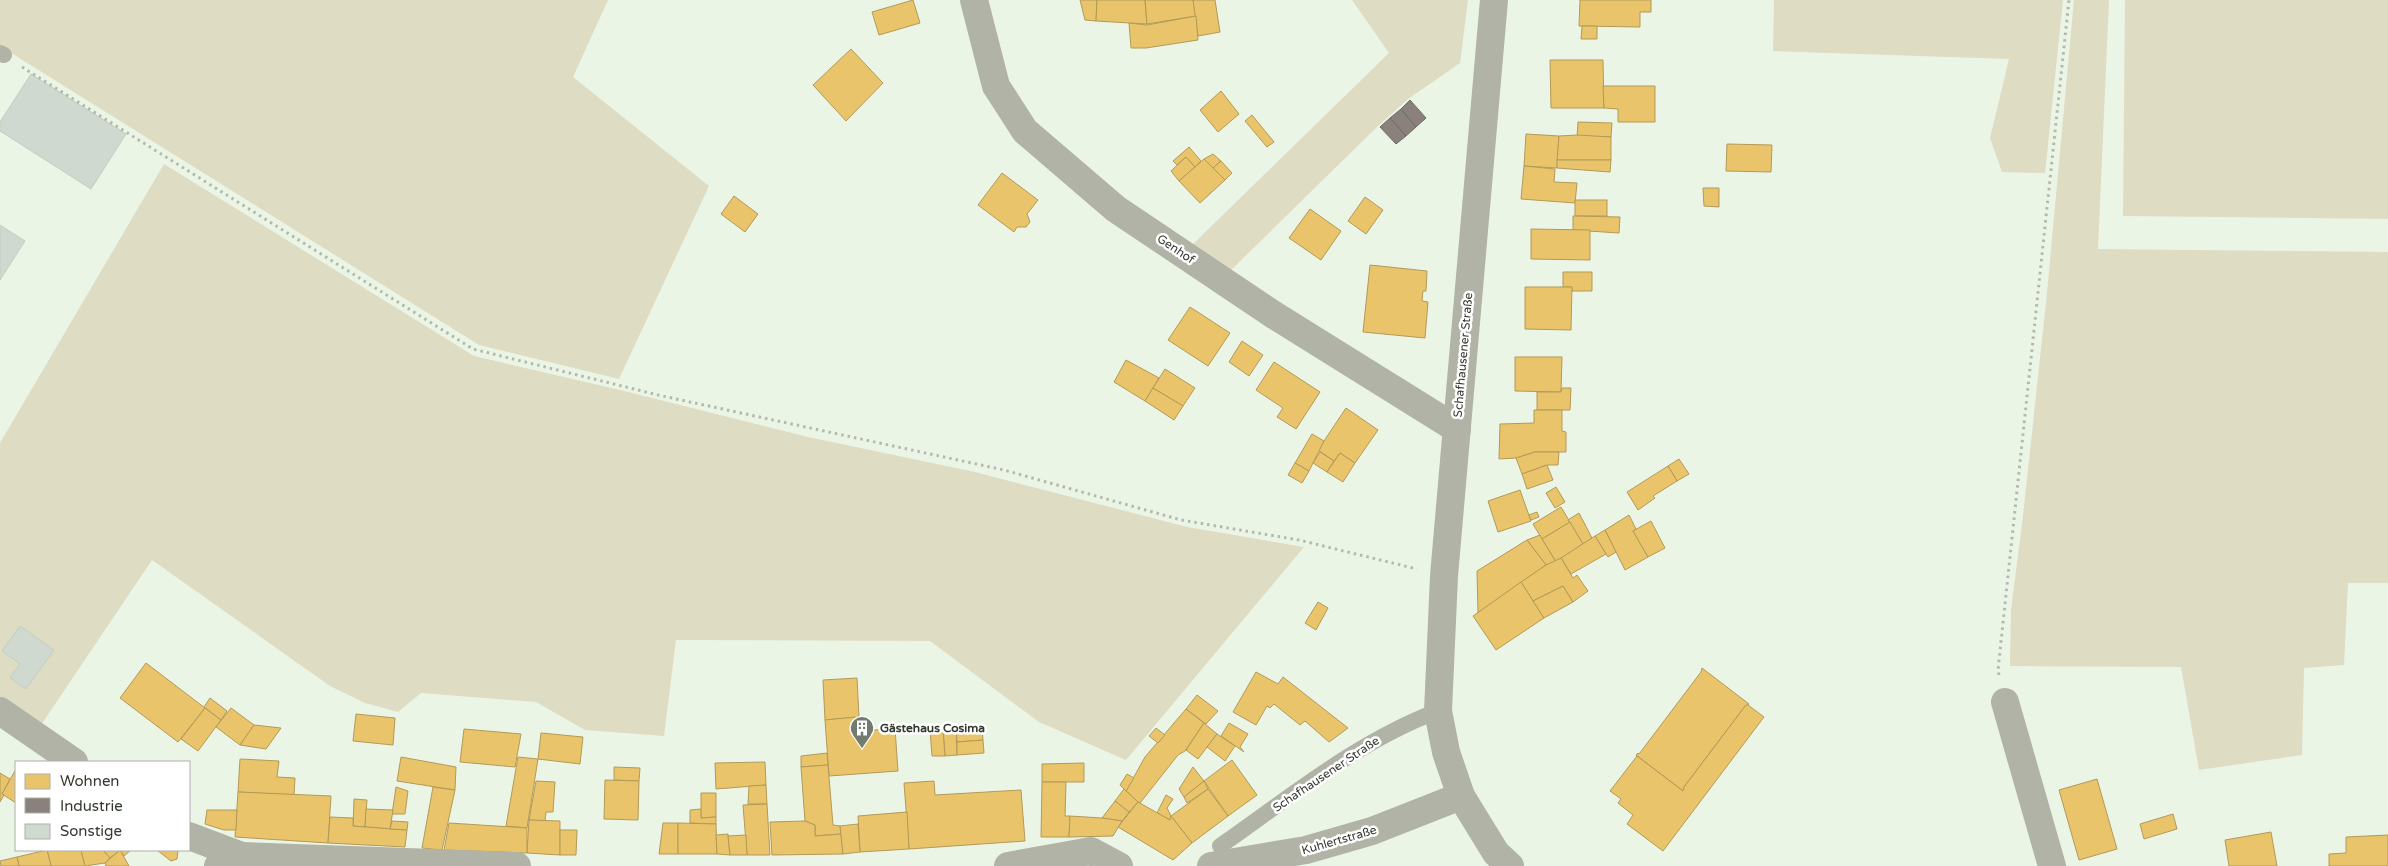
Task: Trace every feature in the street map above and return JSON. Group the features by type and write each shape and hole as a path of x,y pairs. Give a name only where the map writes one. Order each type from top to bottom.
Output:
{"street":[{"name":"Genhof","path":"974,0 996,86 1025,132 1116,209 1274,315 1457,430"},
{"name":"Schafhausener Straße","path":"1494,0 1444,576 1438,711 1446,752 1461,796 1496,853 1510,866"},
{"path":"2005,702 2052,866"},
{"path":"0,711 73,761"},
{"name":"Kuhlertstraße","path":"1216,856 1306,850 1372,832 1461,796"},
{"path":"190,836 242,856 517,866"},
{"path":"1008,866 1091,851 1118,866"},
{"path":"218,866 242,856"}],"lane":[{"name":"Schafhausener Straße","path":"1216,856 1345,759 1405,723 1438,711"}],"path":[{"path":"2005,702 1998,670 2069,0"},
{"path":"2,54 474,349 658,395 1004,470 1181,520 1300,540 1444,576"}],"shaded area":[{"path":"0,0 608,0 573,77 709,186 619,379 479,345 0,46"},
{"path":"1352,0 1468,0 1460,63 1408,99 1379,125 1227,274 1190,247 1389,53"},
{"path":"1774,0 2063,0 2045,173 2002,172 1990,138 2009,59 1773,51"},
{"path":"2074,0 2109,0 2098,249 2388,252 2388,583 2348,583 2344,665 2304,668 2302,755 2199,770 2181,667 2010,666 2011,610 2047,293"},
{"path":"2125,0 2388,0 2388,219 2123,216"},
{"path":"164,164 474,356 808,437 975,472 1187,527 1304,547 1126,760 1039,722 930,641 676,640 664,736 585,730 536,702 421,693 398,712 365,703 330,686 152,560 39,728 0,702 0,443"}],"building: Wohnen":[{"path":"913,0 920,23 879,35 872,12"},
{"path":"1080,0 1097,0 1096,21 1085,20"},
{"path":"1097,0 1145,0 1147,24 1096,21"},
{"path":"1145,0 1193,0 1196,16 1147,24"},
{"path":"1193,0 1215,0 1220,32 1198,36"},
{"path":"1580,0 1651,0 1651,12 1640,12 1640,27 1579,26"},
{"path":"1196,16 1198,40 1146,48 1131,48 1129,23 1147,25"},
{"path":"1582,26 1597,26 1597,39 1581,39"},
{"path":"851,49 883,83 846,121 813,85"},
{"path":"1550,60 1603,60 1604,108 1551,108"},
{"path":"1603,86 1655,86 1655,122 1618,122 1618,109 1604,108"},
{"path":"1221,91 1239,114 1218,132 1200,110"},
{"path":"1252,115 1274,142 1267,147 1245,121"},
{"path":"1578,122 1612,123 1611,137 1577,137"},
{"path":"1526,134 1559,136 1557,168 1524,166"},
{"path":"1559,136 1611,137 1611,160 1557,160"},
{"path":"1727,144 1772,145 1771,172 1726,171"},
{"path":"1189,147 1201,161 1195,167 1186,157 1177,165 1173,161"},
{"path":"1213,154 1221,161 1213,168 1204,159"},
{"path":"1186,157 1195,167 1179,181 1171,171"},
{"path":"1204,159 1225,180 1200,203 1179,181"},
{"path":"1557,160 1611,160 1610,172 1557,168"},
{"path":"1221,161 1232,173 1225,180 1213,168"},
{"path":"1524,166 1555,169 1554,182 1577,183 1575,203 1521,199"},
{"path":"1002,173 1038,200 1027,214 1030,222 1026,227 1017,227 1014,232 978,205"},
{"path":"1703,188 1719,188 1719,207 1704,206"},
{"path":"734,196 758,214 745,232 721,214"},
{"path":"1365,197 1383,210 1366,234 1348,221"},
{"path":"1575,200 1607,200 1607,216 1575,216"},
{"path":"1310,209 1341,231 1321,260 1289,238"},
{"path":"1573,216 1620,217 1619,233 1573,230"},
{"path":"1531,229 1590,230 1590,260 1531,259"},
{"path":"1370,265 1427,271 1426,291 1423,291 1422,301 1428,302 1425,338 1363,332"},
{"path":"1563,272 1592,272 1592,291 1572,291 1572,287 1563,287"},
{"path":"1525,287 1572,287 1571,330 1525,329"},
{"path":"1190,307 1230,333 1208,366 1168,340"},
{"path":"1242,341 1263,355 1249,376 1229,362"},
{"path":"1515,357 1562,357 1561,392 1515,391"},
{"path":"1126,360 1159,378 1145,401 1114,382"},
{"path":"1274,362 1320,392 1296,429 1277,417 1283,408 1256,390"},
{"path":"1165,369 1195,388 1183,406 1153,388"},
{"path":"1153,388 1183,406 1174,420 1145,401"},
{"path":"1562,388 1571,388 1570,410 1537,410 1537,392 1561,392"},
{"path":"1346,408 1378,430 1355,463 1340,453 1334,461 1318,450"},
{"path":"1534,410 1562,410 1562,431 1566,432 1566,452 1535,452 1516,458 1499,459 1500,424 1534,423"},
{"path":"1312,434 1324,441 1309,471 1295,463"},
{"path":"1320,452 1334,461 1327,472 1313,463"},
{"path":"1535,452 1559,452 1558,465 1547,465 1522,474 1516,458"},
{"path":"1340,453 1355,463 1343,482 1327,472"},
{"path":"1679,459 1689,474 1677,481 1668,466"},
{"path":"1295,463 1309,471 1302,483 1288,475"},
{"path":"1547,465 1553,480 1527,489 1522,474"},
{"path":"1668,466 1677,481 1653,496 1655,498 1638,510 1627,492"},
{"path":"1556,487 1565,502 1555,508 1546,493"},
{"path":"1520,490 1531,521 1498,532 1488,501"},
{"path":"1561,507 1570,522 1542,539 1533,524"},
{"path":"1537,512 1539,517 1531,520 1529,515"},
{"path":"1579,513 1592,538 1583,544 1568,520"},
{"path":"1629,515 1636,529 1633,531 1648,557 1625,570 1605,530"},
{"path":"1651,521 1665,548 1648,557 1633,531"},
{"path":"1570,522 1583,544 1556,562 1542,539"},
{"path":"1605,530 1616,552 1608,557 1595,536"},
{"path":"1540,535 1556,562 1546,565 1527,540"},
{"path":"1595,536 1606,554 1571,574 1561,558"},
{"path":"1527,540 1546,565 1478,613 1477,571"},
{"path":"1561,558 1573,578 1577,575 1588,591 1573,602 1563,586 1533,601 1521,582 1546,565"},
{"path":"1521,582 1544,618 1496,650 1473,616"},
{"path":"1563,586 1573,602 1544,618 1533,601"},
{"path":"1318,602 1328,608 1316,630 1305,623"},
{"path":"146,663 205,708 178,742 120,698"},
{"path":"1702,668 1749,704 1746,705 1684,787 1683,791 1636,755 1639,754 1701,672"},
{"path":"1256,672 1278,684 1283,677 1348,728 1329,742 1305,721 1300,725 1274,704 1270,708 1267,706 1256,725 1233,712"},
{"path":"857,678 859,717 825,720 823,680"},
{"path":"1197,695 1218,711 1206,724 1186,709"},
{"path":"210,698 227,711 221,720 204,707"},
{"path":"1746,705 1764,717 1663,851 1627,824 1633,815 1618,803 1621,799 1610,791 1637,756 1683,791 1684,787"},
{"path":"205,708 221,720 198,751 181,739"},
{"path":"231,708 254,725 240,745 216,727"},
{"path":"1186,709 1204,723 1185,751 1178,755 1140,803 1138,802 1126,791 1145,757"},
{"path":"356,714 395,718 393,745 353,741"},
{"name":"Gästehaus Cosima","path":"855,717 855,732 895,728 898,771 829,776 825,720"},
{"path":"1204,723 1217,734 1198,759 1186,750"},
{"path":"1229,723 1248,734 1240,747 1244,752 1221,736"},
{"path":"254,725 281,728 266,749 240,745"},
{"path":"982,727 983,740 957,742 956,729"},
{"path":"1156,728 1165,735 1158,743 1149,736"},
{"path":"464,729 521,734 515,767 460,762"},
{"path":"956,729 957,755 945,756 943,730"},
{"path":"943,730 945,756 932,756 930,731"},
{"path":"541,733 583,737 580,764 538,759"},
{"path":"1217,734 1235,746 1225,761 1207,747"},
{"path":"983,740 984,753 957,755 957,742"},
{"path":"827,753 828,765 801,767 801,756"},
{"path":"401,757 456,767 455,790 397,781"},
{"path":"518,757 538,759 527,828 506,826"},
{"path":"240,759 279,761 277,777 295,778 294,795 238,792"},
{"path":"1232,760 1257,795 1228,816 1204,781"},
{"path":"765,762 766,785 716,789 715,763"},
{"path":"1084,763 1084,782 1042,782 1042,764"},
{"path":"828,765 833,825 840,826 841,834 815,836 815,825 805,821 801,767"},
{"path":"614,767 640,768 639,781 614,780"},
{"path":"1193,767 1204,781 1184,797 1179,789"},
{"path":"15,771 15,802 2,794"},
{"path":"0,773 10,779 0,802"},
{"path":"1127,774 1134,778 1126,791 1120,785"},
{"path":"2097,779 2117,849 2079,860 2059,790"},
{"path":"605,780 639,781 638,820 604,819"},
{"path":"536,781 555,782 553,812 546,812 545,821 529,820"},
{"path":"934,781 935,795 1021,790 1025,841 909,849 904,783"},
{"path":"1204,781 1208,789 1187,803 1184,797"},
{"path":"1042,782 1066,782 1065,816 1070,816 1069,837 1041,837"},
{"path":"766,785 767,804 748,804 749,786"},
{"path":"396,787 408,791 405,814 392,814"},
{"path":"433,787 455,790 442,850 422,848"},
{"path":"1124,789 1138,802 1129,812 1115,801"},
{"path":"1208,789 1228,816 1192,843 1171,816"},
{"path":"238,792 331,796 328,843 235,837"},
{"path":"701,793 716,793 716,817 701,818"},
{"path":"1166,795 1173,799 1167,808 1171,816 1170,820 1157,813"},
{"path":"354,799 367,800 365,827 353,826"},
{"path":"1115,801 1129,812 1122,821 1102,818"},
{"path":"1138,802 1170,820 1171,816 1192,843 1173,860 1118,827"},
{"path":"767,804 770,855 747,855 743,805"},
{"path":"366,809 393,810 390,829 365,827"},
{"path":"701,809 701,818 716,817 716,824 690,823 690,810"},
{"path":"207,810 237,810 236,830 224,830 205,824"},
{"path":"907,812 909,849 860,852 858,816"},
{"path":"2173,814 2177,829 2144,839 2140,824"},
{"path":"1070,816 1122,821 1113,836 1069,837"},
{"path":"330,817 353,818 353,826 407,830 405,847 328,843"},
{"path":"529,820 560,821 560,855 527,853"},
{"path":"392,821 408,822 407,830 390,829"},
{"path":"805,821 815,825 815,836 841,834 843,854 772,855 770,822"},
{"path":"449,823 527,828 527,853 444,850"},
{"path":"663,823 678,823 678,854 659,854"},
{"path":"678,823 716,824 717,854 678,854"},
{"path":"858,824 860,852 843,854 840,826"},
{"path":"560,830 577,830 576,855 560,855"},
{"path":"2271,832 2277,866 2229,866 2225,840"},
{"path":"728,834 730,855 717,854 716,835"},
{"path":"746,835 747,855 730,855 728,836"},
{"path":"2388,835 2388,866 2329,866 2329,854 2346,853 2346,837"},
{"path":"47,851 81,851 85,866 51,866"},
{"path":"47,851 51,866 19,866 17,857"},
{"path":"81,851 104,851 110,858 105,863 85,866"},
{"path":"104,851 119,851 110,858"},
{"path":"121,851 130,851 124,856"},
{"path":"121,851 129,866 106,866 105,863"},
{"path":"158,851 178,851 177,859 171,861"},
{"path":"17,857 19,866 1,866 0,861"}],"building: Industrie":[{"path":"1410,100 1426,118 1416,127 1401,109"},
{"path":"1401,109 1416,127 1406,136 1390,118"},
{"path":"1390,118 1406,136 1396,144 1380,127"}],"building: Sonstige":[{"path":"31,74 126,134 91,189 0,131 0,122"},
{"path":"0,225 25,241 0,280"},
{"path":"20,626 54,650 26,689 10,678 20,664 2,651"}],"place":[{"name":"Gästehaus Cosima","path":"862,749"}]}
